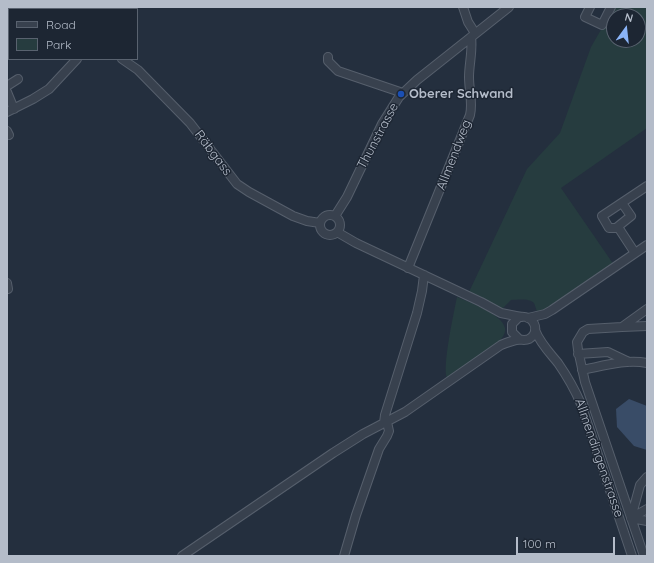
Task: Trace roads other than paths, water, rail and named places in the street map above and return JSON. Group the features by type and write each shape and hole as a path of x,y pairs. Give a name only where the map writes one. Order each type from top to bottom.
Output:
{"street":[{"path":"463,7 473,35"},
{"name":"Thunstrasse","path":"335,216 347,197 382,124 394,104 403,93 417,80 509,7"},
{"path":"590,7 585,18 602,25 611,7"},
{"name":"Allmendweg","path":"408,268 471,111 469,86 473,35"},
{"path":"328,57 328,61 338,71 403,93"},
{"path":"7,92 11,111 49,89 76,60"},
{"name":"Räbgass","path":"123,60 138,70 190,123 237,184 293,216 307,221 320,223"},
{"path":"7,86 18,79"},
{"path":"622,203 631,216 618,227 609,228 602,216 647,186"},
{"path":"325,216 335,216 340,225 337,232 326,234 321,230 321,220 325,216"},
{"path":"618,227 635,253"},
{"path":"337,232 349,240 482,302 501,313 524,317 533,322 535,329"},
{"path":"182,556 348,443 405,412 501,345 523,340 533,335 535,329 545,314 647,245"},
{"path":"344,556 356,515 379,449 389,431 385,423 385,415 421,301 424,275"},
{"path":"622,327 647,309"},
{"path":"501,313 512,328 514,336 523,340"},
{"path":"501,345 512,328 514,321 524,317 545,314"},
{"path":"644,556 585,382 578,354 578,342 583,332 588,329 647,326"},
{"name":"Allmendingenstrasse","path":"535,329 543,346 563,371 581,404 632,556"},
{"name":"Allmendingenstrasse","path":"523,340 543,346"},
{"path":"578,354 608,352 630,362"},
{"path":"582,370 619,362 646,362"},
{"path":"631,518 640,485 647,477"},
{"path":"631,518 647,509"},
{"path":"631,518 647,522"}],"water":[{"path":"629,399 647,406 647,450 634,446 617,427 616,409"}],"place":[{"name":"Oberer Schwand","path":"401,94"}]}
